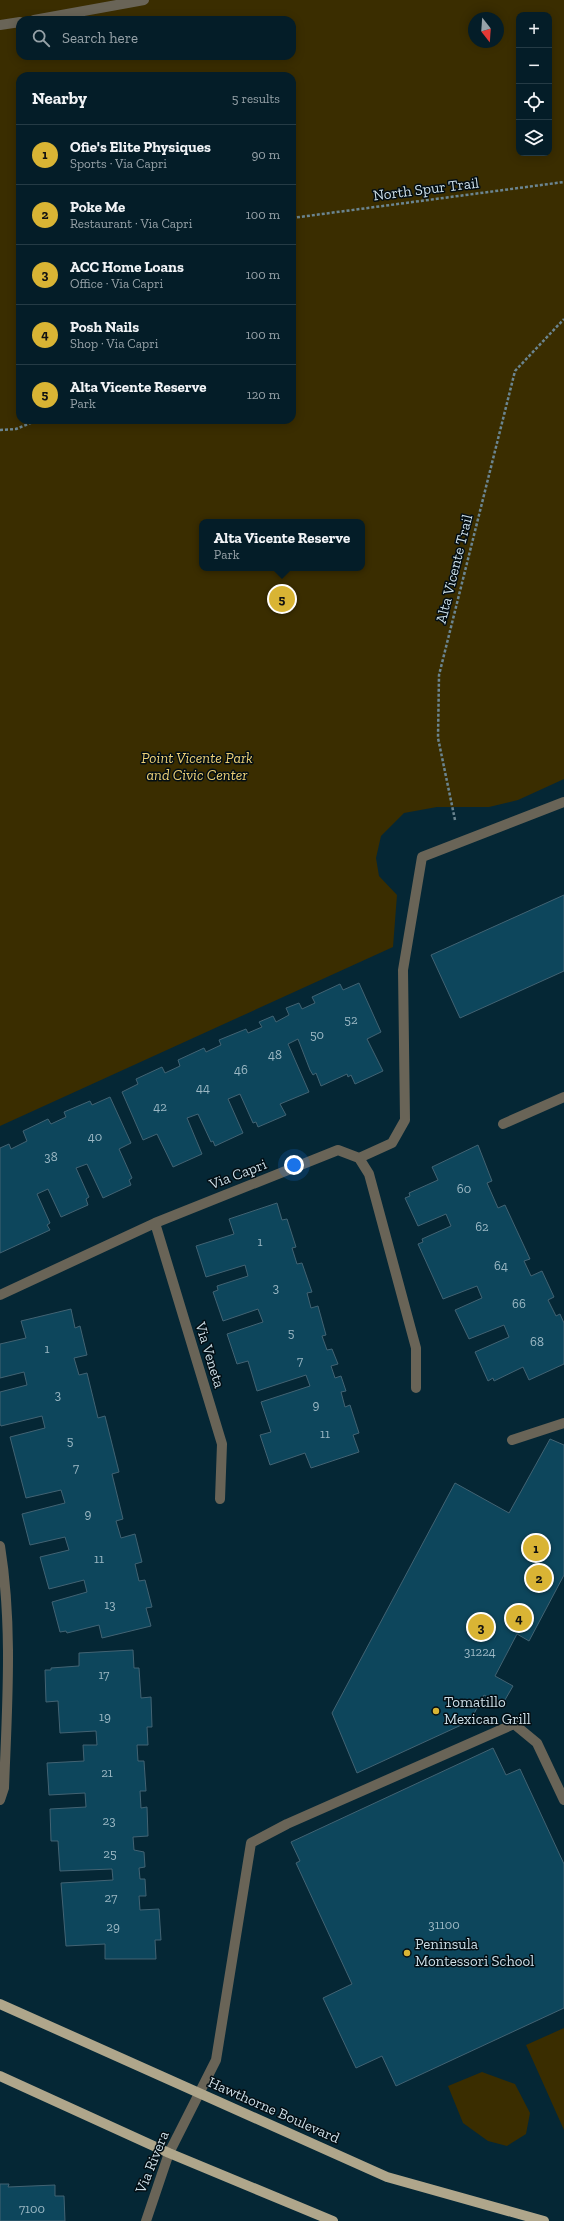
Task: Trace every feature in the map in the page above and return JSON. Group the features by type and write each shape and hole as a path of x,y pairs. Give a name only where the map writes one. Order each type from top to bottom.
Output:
{"main road":[{"name":"Hawthorne Boulevard","path":"0,2004 387,2177 544,2221"},
{"path":"0,2076 169,2153 333,2221"}],"street":[{"path":"56,16 144,0"},
{"path":"0,25 16,23"},
{"path":"416,1388 416,1348 369,1174 359,1158 392,1143 404,1120 403,970 422,857 460,844 564,802"},
{"path":"503,1124 564,1097"},
{"name":"Via Capri","path":"0,1296 155,1223 338,1150 359,1158"},
{"name":"Via Veneta","path":"155,1223 222,1444 220,1499"},
{"path":"512,1440 564,1423"},
{"path":"0,1546 5,1580 9,1662 4,1788 0,1800"},
{"name":"Via Rivera","path":"146,2221 169,2153 201,2094 216,2060 251,1843 288,1824 514,1724 537,1743 564,1800"}],"path":[{"name":"North Spur Trail","path":"296,217 564,182"},
{"name":"Alta Vicente Trail","path":"460,844 438,738 439,676 515,371 564,319"},
{"path":"0,430 16,429 28,424"}],"green space":[{"name":"Point Vicente Park and Civic Center","path":"0,0 564,0 564,779 518,800 489,807 437,807 404,813 381,836 376,858 379,876 397,895 393,947 0,1126"},
{"path":"564,2028 564,2130 526,2045"},
{"path":"482,2072 515,2084 530,2113 526,2134 507,2146 488,2141 463,2123 448,2086"}],"building":[{"path":"564,895 564,971 460,1018 431,955"},
{"path":"359,983 381,1032 367,1039 383,1071 355,1084 351,1075 348,1077 347,1074 321,1086 316,1073 313,1075 310,1070 298,1039 288,1044 309,1092 280,1104 286,1115 258,1127 256,1122 253,1123 240,1094 228,1099 243,1133 215,1146 213,1141 211,1142 198,1114 187,1118 202,1154 173,1167 157,1134 143,1140 122,1092 138,1084 136,1079 162,1067 165,1073 180,1066 178,1060 204,1048 206,1052 221,1045 219,1040 246,1029 248,1033 262,1027 259,1022 273,1016 276,1022 289,1015 286,1008 299,1003 302,1009 315,1003 312,997 340,984 343,990"},
{"path":"110,1097 131,1143 119,1149 132,1178 129,1180 131,1185 103,1198 87,1164 76,1168 89,1197 86,1199 88,1205 61,1217 48,1189 37,1194 50,1223 47,1225 50,1230 0,1253 0,1148 9,1144 11,1149 27,1141 23,1131 48,1119 51,1124 66,1117 64,1112 90,1101 92,1105"},
{"path":"478,1145 492,1181 487,1183 498,1208 505,1205 530,1259 524,1261 531,1276 542,1271 554,1297 548,1300 556,1316 560,1314 564,1323 564,1364 529,1380 523,1367 494,1381 493,1378 488,1381 475,1352 509,1337 504,1325 469,1339 455,1310 482,1298 477,1286 443,1299 418,1244 423,1242 422,1239 451,1226 446,1214 418,1226 405,1198 410,1196 409,1193 438,1180 432,1167"},
{"path":"277,1203 282,1220 287,1219 296,1247 292,1248 297,1264 302,1263 312,1292 307,1293 311,1308 318,1306 326,1335 322,1336 327,1350 332,1349 338,1364 331,1366 335,1378 341,1376 346,1391 341,1392 345,1407 350,1405 359,1433 353,1435 359,1452 311,1468 305,1453 270,1465 260,1435 271,1432 261,1402 310,1386 306,1375 257,1391 248,1361 237,1364 227,1334 263,1322 258,1309 223,1321 213,1292 218,1290 217,1286 248,1276 245,1265 206,1277 196,1246 234,1234 229,1219"},
{"path":"71,1309 75,1328 80,1326 87,1355 74,1358 79,1375 87,1373 98,1418 105,1416 119,1472 112,1474 123,1519 116,1521 121,1538 135,1534 142,1562 135,1564 139,1581 145,1580 152,1607 146,1608 151,1626 102,1638 99,1625 67,1633 66,1631 60,1632 52,1602 87,1592 84,1580 49,1589 40,1557 69,1550 65,1537 30,1545 22,1514 65,1503 61,1490 26,1498 10,1437 45,1428 42,1416 1,1426 0,1424 0,1392 27,1385 24,1372 0,1378 0,1344 26,1338 21,1321"},
{"path":"550,1439 564,1445 564,1575 529,1641 517,1634 495,1676 513,1686 502,1705 484,1695 470,1721 357,1773 332,1713 455,1483 509,1513"},
{"path":"133,1650 134,1668 139,1668 141,1698 151,1697 152,1727 147,1727 148,1745 137,1745 138,1761 144,1761 146,1791 140,1791 141,1808 147,1807 148,1836 133,1837 134,1850 144,1852 145,1867 139,1868 140,1879 145,1879 146,1896 139,1896 140,1910 159,1909 161,1940 155,1940 156,1959 105,1959 105,1944 66,1946 61,1883 113,1880 112,1869 60,1871 58,1841 51,1841 50,1809 86,1807 85,1793 49,1795 47,1763 84,1761 83,1745 97,1745 96,1731 60,1733 58,1701 46,1702 45,1670 51,1670 51,1668 79,1666 79,1653"},
{"name":"Peninsula Montessori School","path":"493,1748 506,1775 520,1769 564,1864 564,2008 396,2086 382,2056 356,2068 323,1998 352,1984 296,1863 300,1861 291,1842"},
{"path":"0,2184 9,2184 8,2187 55,2185 55,2196 64,2196 65,2221 0,2221"}],"place":[{"name":"Alta Vicente Reserve","path":"282,599"},
{"name":"Ofie's Elite Physiques","path":"536,1548"},
{"name":"Poke Me","path":"539,1578"},
{"name":"Posh Nails","path":"519,1618"},
{"name":"ACC Home Loans","path":"481,1627"},
{"name":"Tomatillo Mexican Grill","path":"436,1711"},
{"name":"Peninsula Montessori School","path":"407,1953"}]}
